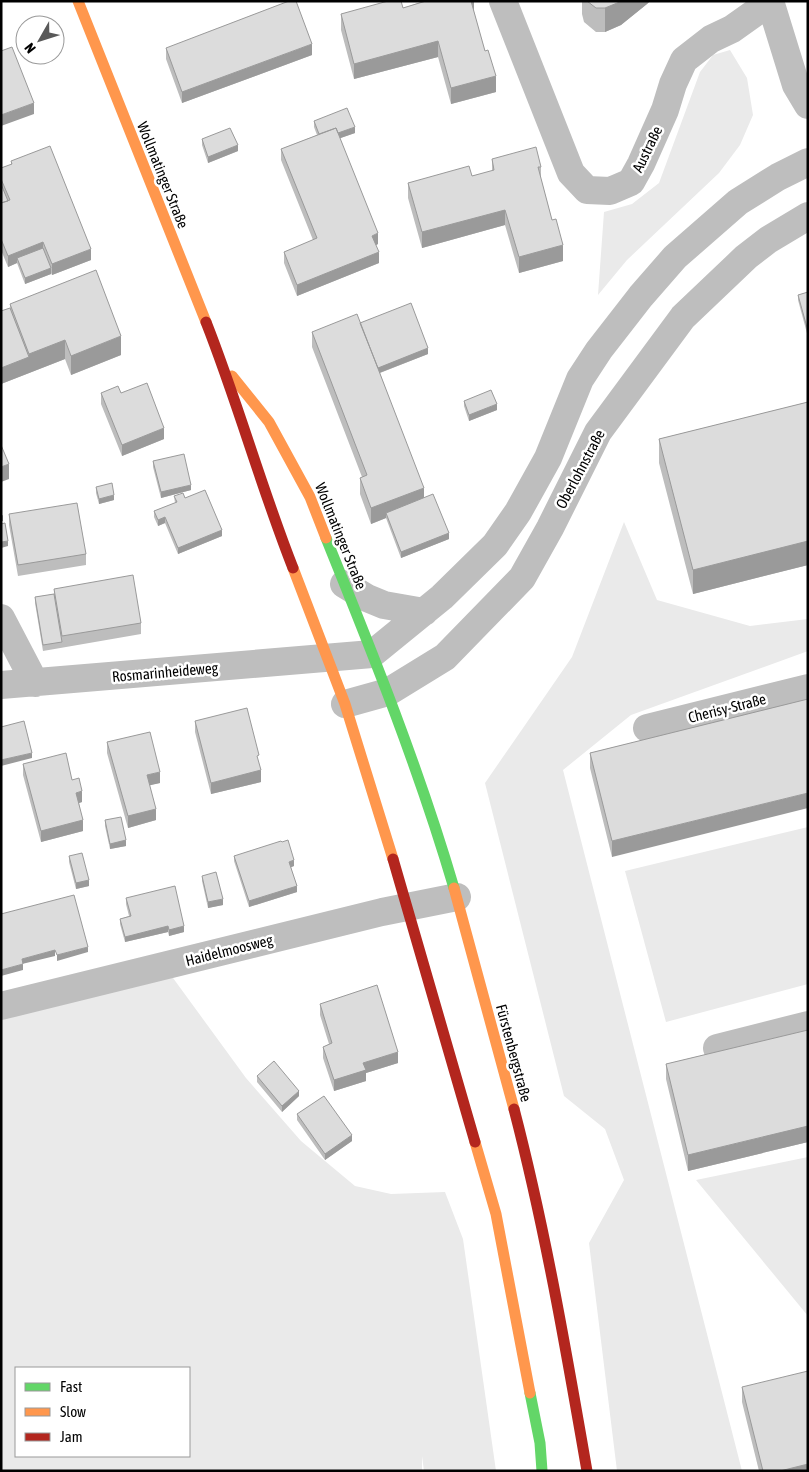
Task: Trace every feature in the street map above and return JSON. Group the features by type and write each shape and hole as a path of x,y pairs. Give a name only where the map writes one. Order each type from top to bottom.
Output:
{"main road":[{"name":"Wollmatinger Straße","path":"78,1 221,361 271,513 328,658"},
{"name":"Wollmatinger Straße","path":"221,361 269,422 310,497 372,654"},
{"name":"Fürstenbergstraße","path":"372,654 417,770 457,897 529,1167 562,1330 587,1471"},
{"path":"328,658 345,704 382,821 496,1214 540,1443 542,1471"}],"street":[{"name":"Austraße","path":"503,1 571,173 587,190 610,191 631,182 665,110 673,84 684,60 711,39 732,29 770,2"},
{"path":"770,2 796,85 808,105"},
{"path":"328,658 372,654 442,597 495,545 518,512 548,458 580,379 598,350 641,296 676,257 738,202 778,177 808,162"},
{"name":"Oberlohnstraße","path":"345,704 388,692 445,657 522,578 550,528 598,432 683,317 746,257 768,240 808,216"},
{"path":"344,584 367,598 384,605 424,612"},
{"path":"1,618 35,683"},
{"name":"Rosmarinheideweg","path":"1,685 328,658"},
{"name":"Cherisy-Straße","path":"646,728 808,688"},
{"name":"Haidelmoosweg","path":"1,1006 406,907 457,897"},
{"path":"717,1048 808,1025"}],"shaded area":[{"path":"730,50 747,78 753,115 740,145 719,173 627,260 598,295 604,212 632,204 659,183 700,72 713,55"},
{"path":"624,522 657,600 750,626 808,619 808,651 631,715 563,770 742,1471 617,1471 589,1243 624,1180 605,1129 564,1096 485,783 572,657"},
{"path":"808,827 808,984 666,1022 625,871"},
{"path":"165,967 246,1078 301,1141 355,1186 391,1194 445,1192 463,1239 496,1471 424,1471 422,1456 422,1471 1,1471 1,1006"},
{"path":"808,1157 808,1316 696,1180"}],"building":[{"path":"289,1 296,1 312,44 182,92 166,48"},
{"path":"388,1 401,1 403,8 426,1 471,1 485,51 488,50 496,76 451,88 438,41 354,64 341,14"},
{"path":"587,1 622,1 605,8 596,8"},
{"path":"12,47 15,55 15,65 19,65 34,103 1,115 1,51"},
{"path":"347,108 355,127 338,133 336,128 319,134 314,121"},
{"path":"230,128 238,145 208,157 202,139"},
{"path":"336,128 378,233 372,236 379,252 297,285 284,252 317,238 281,149"},
{"path":"50,146 91,249 52,264 43,242 8,256 1,239 1,203 10,200 1,179 1,168 12,164 11,161"},
{"path":"536,147 541,167 538,167 552,220 556,219 563,245 519,257 505,210 422,232 408,183 469,166 472,176 494,170 492,159"},
{"path":"1,184 8,201 1,203"},
{"path":"43,248 51,268 25,278 17,258"},
{"path":"96,270 121,336 71,356 65,340 29,354 10,304"},
{"path":"808,292 808,331 798,295"},
{"path":"411,303 428,348 378,368 360,323"},
{"path":"10,308 29,357 1,368 1,311"},
{"path":"357,314 424,488 371,508 360,478 367,475 312,332"},
{"path":"147,383 164,428 122,445 101,393 118,386 121,393"},
{"path":"491,390 497,404 469,415 464,401"},
{"path":"808,402 808,541 693,570 659,439"},
{"path":"1,445 9,464 1,467"},
{"path":"184,454 191,485 161,492 153,461"},
{"path":"112,483 114,495 99,499 96,487"},
{"path":"205,490 222,530 178,548 165,517 158,520 154,511 177,502 174,496 183,493 185,498"},
{"path":"433,494 449,533 401,552 386,513"},
{"path":"77,503 86,554 18,565 9,514"},
{"path":"5,523 8,541 1,542 1,524"},
{"path":"133,575 141,623 62,636 54,589"},
{"path":"54,594 62,642 43,645 35,597"},
{"path":"808,699 808,793 612,841 590,753"},
{"path":"247,708 261,770 211,783 195,721"},
{"path":"24,721 32,753 1,760 1,727"},
{"path":"150,732 160,772 147,775 156,809 128,816 107,742"},
{"path":"66,753 72,780 79,778 82,791 76,793 83,820 41,831 23,764"},
{"path":"121,817 126,840 110,844 105,820"},
{"path":"288,840 294,860 289,862 297,886 249,901 234,856"},
{"path":"82,853 89,880 76,883 69,856"},
{"path":"216,872 223,899 208,902 202,876"},
{"path":"175,886 184,926 169,930 168,926 125,937 120,919 131,916 126,898"},
{"path":"74,895 88,947 57,955 55,950 22,959 23,964 1,970 1,914"},
{"path":"377,985 398,1052 363,1063 366,1070 334,1080 323,1047 332,1043 320,1004"},
{"path":"808,1030 808,1126 688,1155 666,1064"},
{"path":"274,1061 299,1091 282,1106 257,1076"},
{"path":"324,1096 352,1135 325,1154 297,1114"},
{"path":"808,1371 808,1464 780,1471 763,1471 742,1387"}],"traffic: fast":[{"path":"326,538 411,756 454,888"},
{"path":"530,1393 540,1443 542,1471"}],"traffic: slow":[{"path":"78,1 206,322"},
{"path":"232,376 269,422 310,497 326,538"},
{"path":"293,568 345,704 393,859"},
{"path":"454,888 514,1109"},
{"path":"475,1142 496,1214 530,1393"}],"traffic: jam":[{"path":"206,322 293,568"},
{"path":"393,859 475,1142"},
{"path":"514,1109 545,1244 587,1471"}]}
